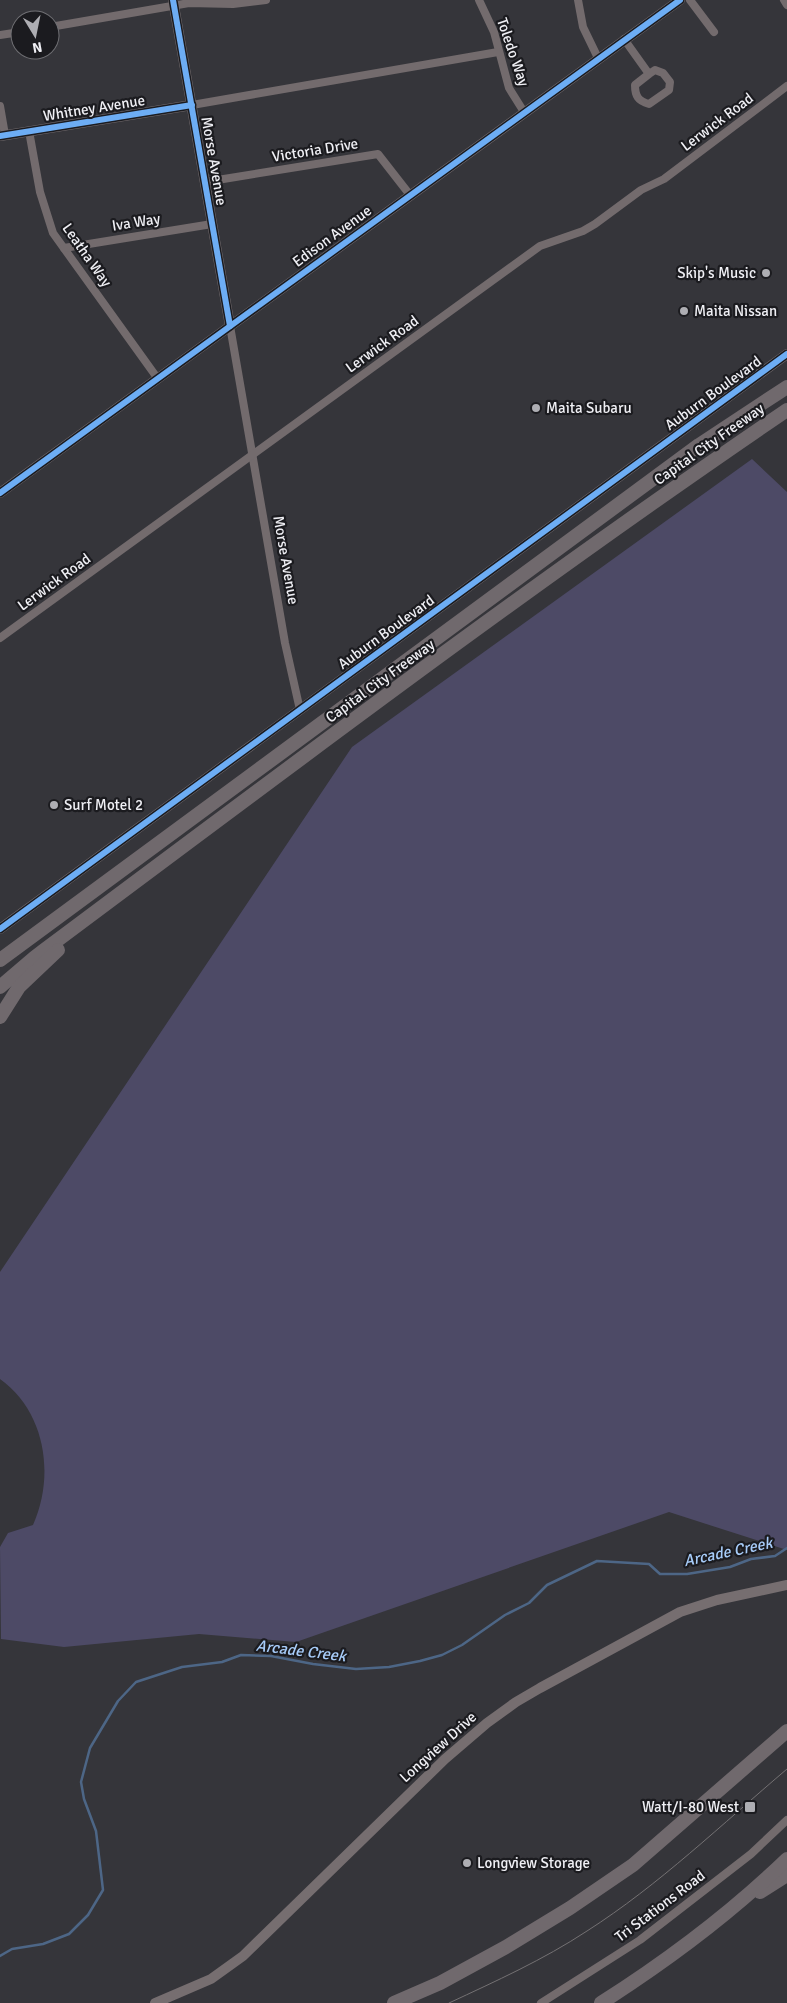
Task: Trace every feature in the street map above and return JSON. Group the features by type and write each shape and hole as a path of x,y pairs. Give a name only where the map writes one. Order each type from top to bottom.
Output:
{"highway":[{"path":"734,421 787,382"},
{"name":"Capital City Freeway","path":"0,960 734,421 787,386"},
{"name":"Capital City Freeway","path":"0,988 35,957 134,883 671,489 787,410"},
{"path":"0,1017 19,987 47,959 134,883"},
{"path":"773,1743 787,1724"},
{"path":"394,2003 440,1983 506,1947 633,1865 787,1731"},
{"path":"601,2003 641,1977 729,1910 787,1859"},
{"path":"729,1910 787,1876"}],"street":[{"path":"60,25 174,2 233,4 266,0"},
{"name":"Toledo Way","path":"479,0 494,32 508,88 524,112"},
{"path":"578,0 584,27 598,58"},
{"name":"Edison Avenue","path":"1,491 680,0"},
{"path":"690,0 714,32"},
{"path":"784,0 787,5"},
{"name":"Morse Avenue","path":"174,2 285,643 300,710"},
{"path":"624,39 649,74"},
{"name":"Whitney Avenue","path":"2,135 192,105 498,52"},
{"path":"655,70 664,73 670,82 669,90 649,104 640,102 635,94 635,85 649,74 655,70"},
{"name":"Lerwick Road","path":"0,638 540,246 582,231 595,224 641,190 664,179 787,86"},
{"path":"0,106 2,135"},
{"name":"Leatha Way","path":"29,131 43,207 53,233 158,378"},
{"name":"Victoria Drive","path":"205,182 378,154 410,195"},
{"name":"Iva Way","path":"64,248 212,224"},
{"name":"Auburn Boulevard","path":"0,929 787,354"},
{"name":"Longview Drive","path":"155,2003 210,1979 256,1945 445,1759 487,1723 516,1702 680,1612 717,1600 787,1585"},
{"name":"Tri Stations Road","path":"541,2003 640,1940 751,1854 787,1820"}],"shaded area":[{"path":"752,459 787,492 787,1550 669,1512 296,1642 199,1634 64,1647 1,1639 0,1547 8,1533 33,1525 40,1506 44,1486 44,1466 42,1446 28,1409 16,1393 0,1379 0,1272 352,747"}],"waterway":[{"name":"Arcade Creek","path":"0,1956 12,1949 43,1944 69,1934 88,1915 103,1890 96,1831 84,1799 81,1782 90,1748 118,1701 136,1682 182,1667 222,1662 241,1655 271,1656 313,1664 356,1669 389,1667 420,1661 442,1655 462,1645 505,1615 529,1603 547,1585 597,1561 649,1564 660,1574 687,1574 730,1567 751,1559 775,1556 787,1548"}],"tram line":[{"path":"449,2003 519,1970 587,1931 614,1913 665,1874 787,1769"}],"cycle path":[{"path":"173,0 230,326"},
{"path":"0,493 680,0"},
{"path":"0,136 192,105"},
{"path":"0,929 787,354"}],"place":[{"name":"Skip's Music","path":"766,273"},
{"name":"Maita Nissan","path":"684,311"},
{"name":"Maita Subaru","path":"536,408"},
{"name":"Surf Motel 2","path":"54,805"},
{"name":"Watt/I-80 West","path":"750,1807"},
{"name":"Longview Storage","path":"467,1863"}]}
